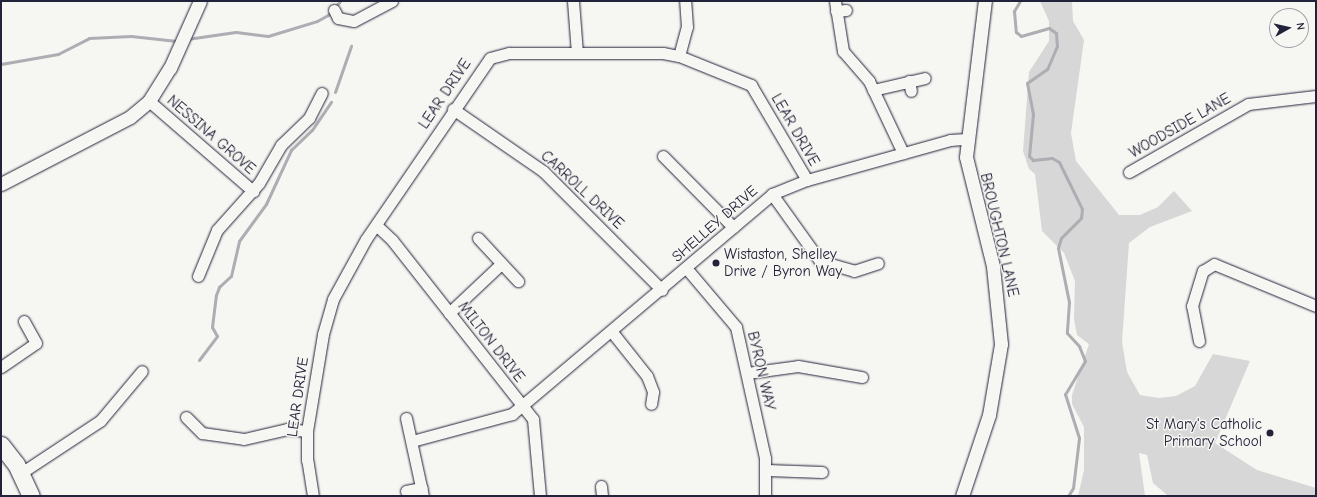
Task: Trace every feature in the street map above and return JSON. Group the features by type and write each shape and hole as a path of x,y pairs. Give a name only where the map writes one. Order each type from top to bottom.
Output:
{"main road":[{"path":"1,445 21,473 31,496"}],"street":[{"path":"1,184 130,117 149,101 177,51 200,1"},
{"path":"334,10 338,18 354,22 392,1"},
{"path":"573,1 577,53"},
{"path":"679,56 687,27 685,1"},
{"name":"BROUGHTON LANE","path":"962,496 989,415 1001,338 997,286 968,172 966,140 985,1"},
{"path":"839,7 843,51 874,90 903,153"},
{"name":"LEAR DRIVE","path":"314,496 307,460 307,431 323,334 333,299 348,266 482,65 494,56 577,53 663,53 679,56 751,85 806,180"},
{"path":"874,90 910,86 925,78"},
{"name":"NESSINA GROVE","path":"198,276 218,230 253,191 281,145 316,109 322,93"},
{"name":"WOODSIDE LANE","path":"1129,172 1248,104 1316,96"},
{"name":"NESSINA GROVE","path":"149,101 253,191"},
{"name":"CARROLL DRIVE","path":"453,109 543,171 662,290"},
{"name":"SHELLEY DRIVE","path":"412,441 491,422 522,406 687,269 772,194 806,180 903,153 966,140"},
{"path":"664,156 733,227"},
{"path":"772,194 820,261 845,270 875,268"},
{"name":"MILTON DRIVE","path":"376,225 392,240 533,419 536,431 540,496"},
{"path":"478,238 518,281"},
{"path":"449,313 501,264"},
{"path":"1199,341 1193,300 1203,271 1214,264 1316,306"},
{"name":"BYRON WAY","path":"687,269 732,320 747,373 767,470 765,496"},
{"path":"1,367 36,343 24,321"},
{"path":"612,332 646,376 653,392 652,404"},
{"path":"747,373 798,366 861,378"},
{"path":"21,473 100,421 142,371"},
{"path":"406,418 422,492 406,491"},
{"path":"187,423 202,433 244,439 287,429 307,431"},
{"path":"767,470 822,472"}],"shaded area":[{"path":"1040,1 1072,1 1073,21 1084,40 1071,133 1076,161 1119,215 1140,215 1158,207 1174,191 1192,211 1150,227 1129,243 1122,342 1127,372 1140,395 1159,398 1176,396 1195,386 1213,354 1250,361 1215,443 1257,470 1316,488 1316,496 1167,495 1153,483 1147,455 1139,453 1145,496 1078,496 1084,470 1084,427 1072,404 1072,395 1089,344 1077,335 1074,319 1075,281 1064,253 1042,231 1035,174 1029,169 1023,151 1029,72 1049,41 1049,21"}],"waterway":[{"path":"187,39 236,32 268,36 317,21 328,15 340,1"},
{"path":"1020,1 1014,11 1016,32 1021,36 1049,28 1056,33 1057,46 1047,69 1027,83 1033,114 1029,156 1033,160 1052,158 1059,162 1082,209 1081,218 1061,238 1058,248 1069,302 1067,333 1079,346 1085,361 1065,394 1079,438 1073,488 1068,496"},
{"path":"1,64 58,54 89,38 131,36 177,41"},
{"path":"335,92 351,46"},
{"path":"199,360 217,336 212,327 216,295 219,287 231,276 239,241 266,204 291,150 312,130 331,102"}],"place":[{"name":"Wistaston, Shelley Drive / Byron Way","path":"716,263"},
{"name":"St Mary's Catholic Primary School","path":"1270,433"}]}
